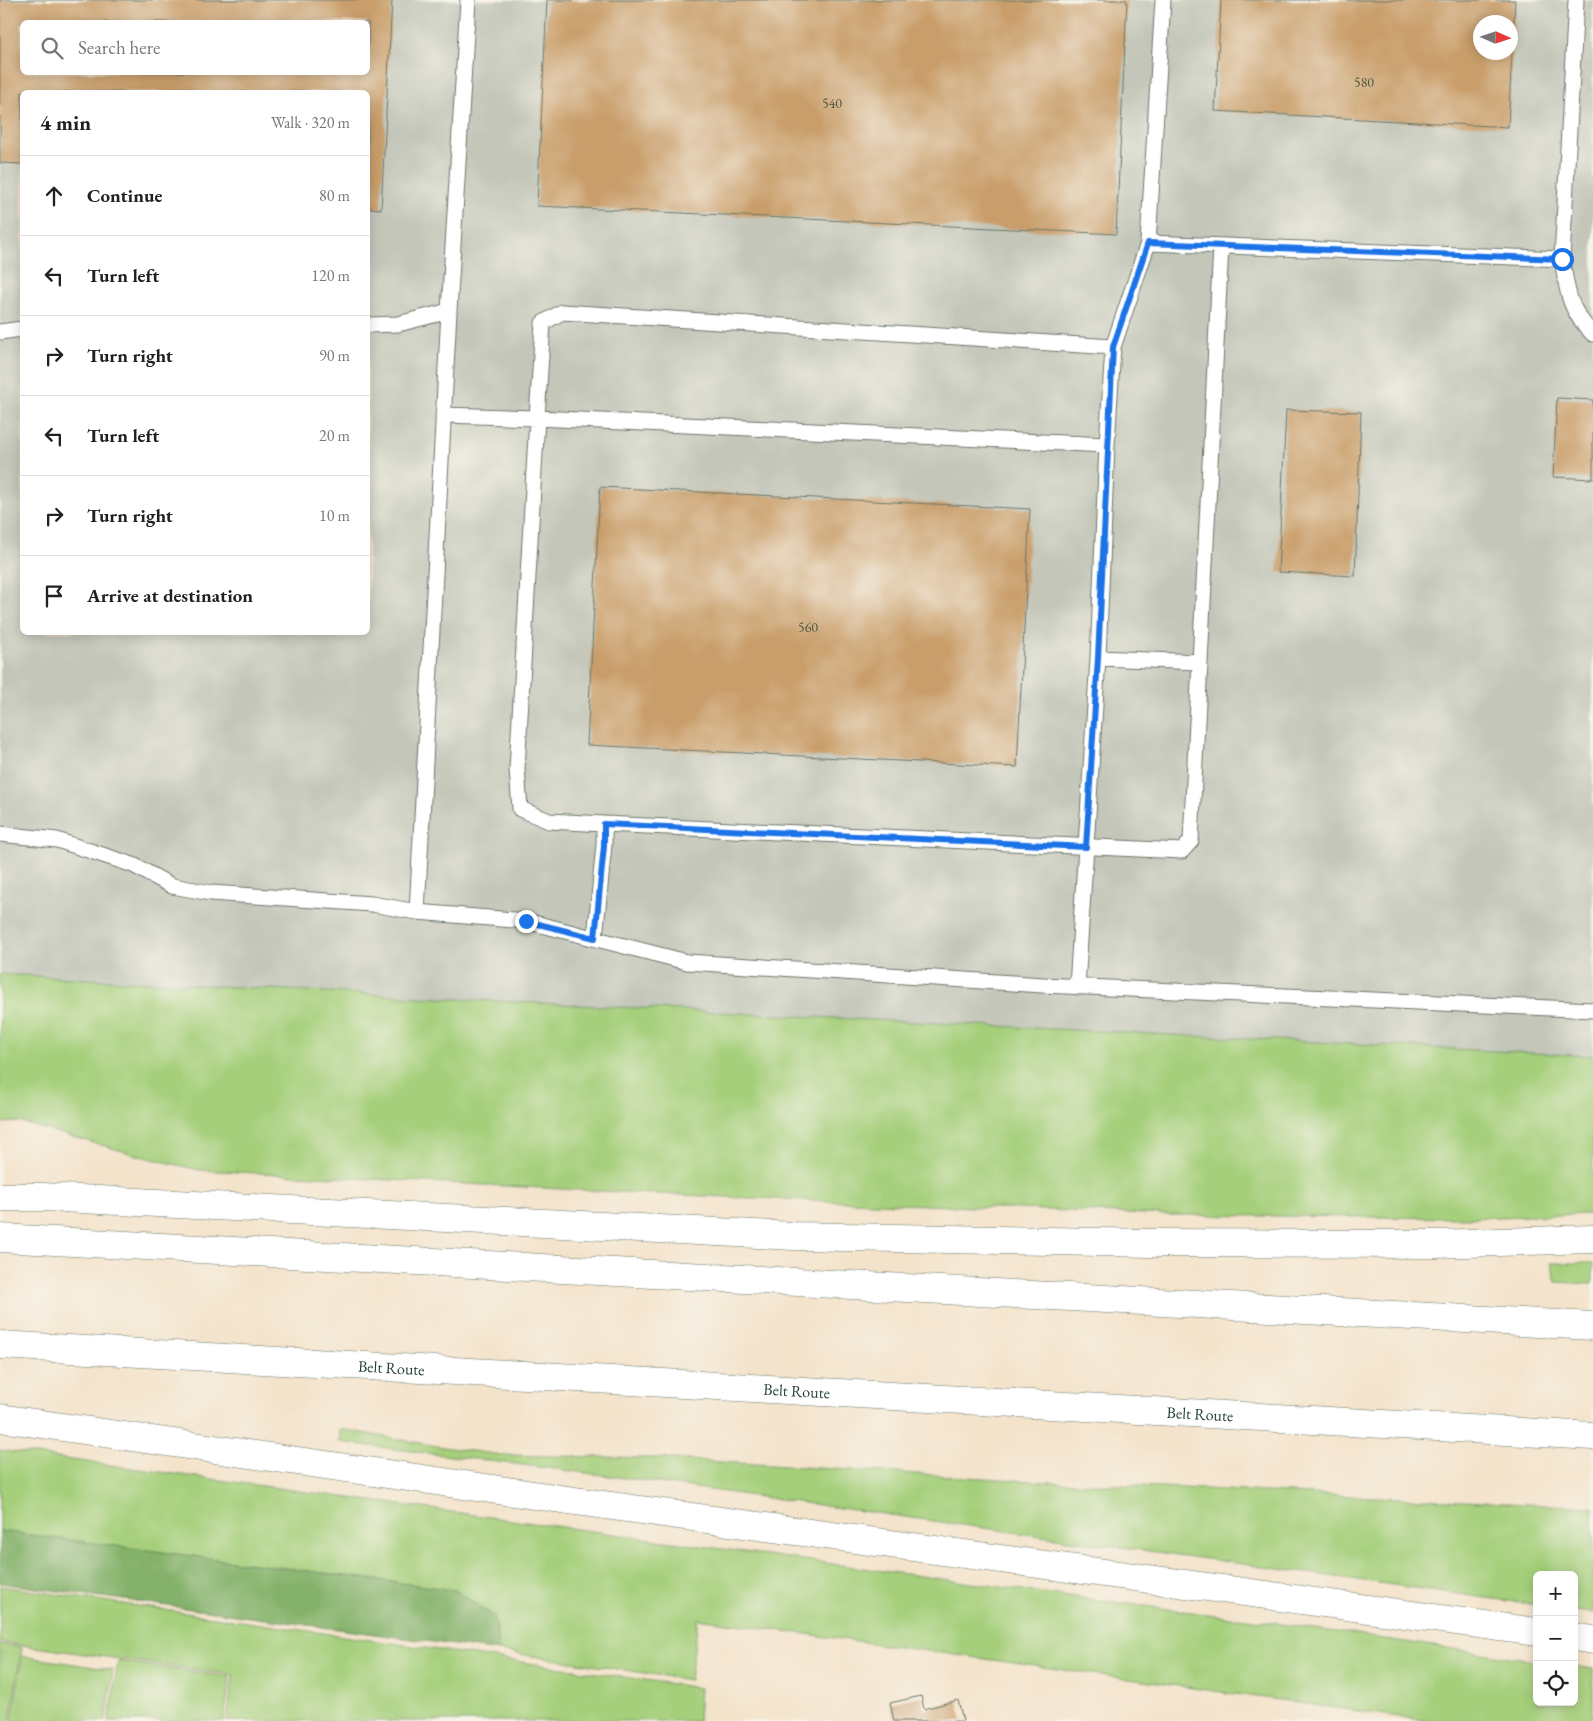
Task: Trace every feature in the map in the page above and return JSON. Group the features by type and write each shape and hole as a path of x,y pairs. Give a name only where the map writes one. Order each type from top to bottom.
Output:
{"highway":[{"path":"0,1197 71,1198 793,1236 1142,1242 1434,1244 1593,1239"},
{"path":"0,1238 1593,1326"},
{"name":"Belt Route","path":"0,1345 1593,1436"},
{"path":"0,1418 584,1503 1533,1631"},
{"path":"1578,1638 1593,1640"}],"lane":[{"path":"417,912 443,415 468,0"},
{"path":"1077,987 1098,658 1113,347 1148,243 1163,0"},
{"path":"1576,0 1562,259 1568,294 1581,323 1593,334"},
{"path":"1148,243 1562,259"},
{"path":"1113,347 562,312 543,323 517,769 520,809 549,821 1182,851 1191,841 1221,246"},
{"path":"370,325 398,324 449,310"},
{"path":"0,332 20,329"},
{"path":"443,415 1107,444"},
{"path":"1098,658 1200,662"},
{"path":"595,938 604,846 604,824"},
{"path":"0,834 57,840 133,865 172,886 211,893 372,904 417,912 526,921 687,962 1077,987 1593,1010"}],"shaded area":[{"path":"0,0 1593,0 1593,1071 0,1021"}],"green space":[{"path":"0,974 437,998 1593,1056 1593,1214 1465,1218 1167,1215 656,1194 199,1170 144,1157 19,1122 0,1123"},
{"path":"1551,1263 1593,1263 1593,1284 1556,1282"},
{"path":"340,1429 449,1448 503,1455 655,1458 1032,1481 1593,1507 1593,1613 1578,1611 1578,1571 1533,1571 1533,1604 610,1476 339,1442"},
{"path":"0,1450 1261,1621 1533,1660 1533,1706 1578,1706 1578,1667 1593,1669 1593,1721 1429,1721 698,1619 690,1680 499,1651 495,1617 455,1590 0,1531"},
{"path":"0,1531 455,1590 495,1617 499,1651 0,1583"},
{"path":"0,1586 700,1688 698,1721 227,1721 233,1675 0,1642"},
{"path":"0,1644 22,1647 10,1721 0,1721"},
{"path":"22,1656 113,1670 106,1721 12,1721"},
{"path":"118,1661 230,1677 224,1721 109,1721"}],"building":[{"path":"0,0 392,0 381,209 370,208 370,90 20,90 20,164 0,163"},
{"path":"547,0 1127,0 1116,234 537,206"},
{"path":"1221,0 1515,0 1514,15 1473,15 1473,60 1512,60 1508,127 1215,111"},
{"path":"1557,398 1593,400 1593,479 1553,477"},
{"path":"1286,410 1361,412 1355,576 1278,572"},
{"path":"600,487 1030,509 1017,767 587,745"},
{"path":"921,1696 924,1709 958,1700 963,1721 894,1721 890,1703"}],"route":[{"path":"526,921 595,938 604,846 604,824 1086,847 1098,658 1113,347 1148,243 1562,259"}]}
